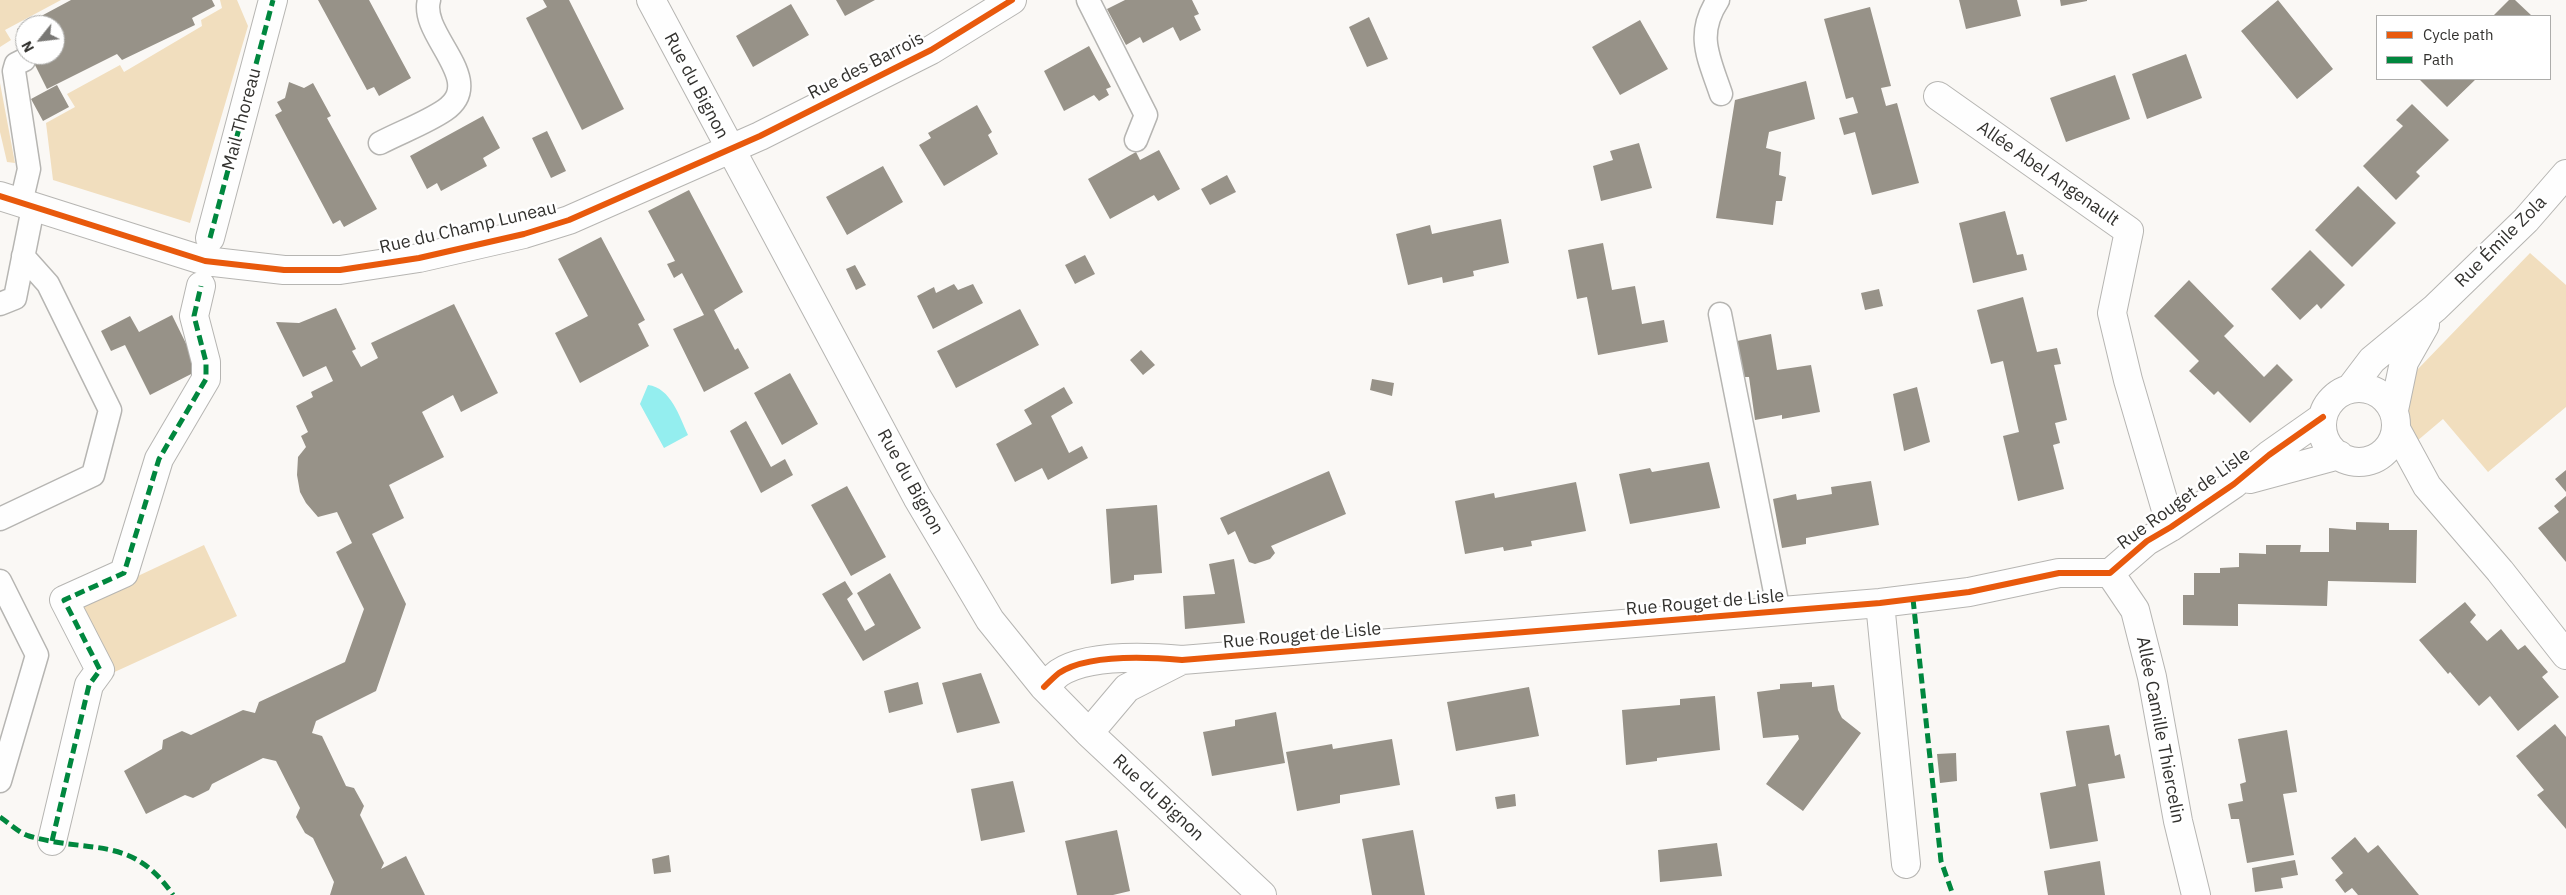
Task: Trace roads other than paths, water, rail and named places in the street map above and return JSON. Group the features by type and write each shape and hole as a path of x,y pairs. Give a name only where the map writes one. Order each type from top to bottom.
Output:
{"street":[{"name":"Mail Thoreau","path":"210,238 273,0"},
{"name":"Rue du Bignon","path":"650,0 729,149 961,574 1007,644 1044,687 1089,733 1262,895"},
{"name":"Rue des Barrois","path":"729,149 760,136 931,50 1012,0"},
{"name":"Allée Abel Angenault","path":"1938,96 2129,231 2112,313 2130,389 2171,527"},
{"name":"Rue du Champ Luneau","path":"18,202 205,261 284,270 340,270 419,258 524,234 569,220 729,149"},
{"name":"Rue Émile Zola","path":"2350,389 2372,360 2435,308 2526,220 2566,174"},
{"path":"52,841 90,685 100,670 64,600 124,573 159,459 206,379 206,362 194,316 201,286"},
{"name":"Rue Émile Zola","path":"2395,420 2404,362 2435,308"},
{"path":"2395,420 2393,440 2378,457 2358,462 2339,455 2325,438 2322,428 2323,417 2333,399 2350,389 2366,389 2380,394 2395,420 2427,486 2494,564 2566,655"},
{"name":"Rue Rouget de Lisle","path":"1044,687 1059,673 1078,664 1145,656 1182,660 1779,612 1880,603 1969,592 2059,572 2110,573 2146,541 2171,527 2234,484 2269,455 2323,417"},
{"name":"Rue Rouget de Lisle","path":"2234,484 2284,468 2339,455"},
{"path":"2378,457 2427,486"},
{"name":"Allée Camille Thiercelin","path":"2110,573 2135,610 2152,677 2178,821 2196,895"},
{"path":"1880,603 1906,864"},
{"name":"Rue Rouget de Lisle","path":"1089,733 1127,688 1182,660"}],"lane":[{"path":"380,142 446,109 456,98 460,86 458,74 428,18 429,0"},
{"path":"1088,0 1146,115 1136,140"},
{"path":"1718,0 1712,10 1704,38 1721,94"},
{"path":"0,304 15,298 23,256 18,202 29,169 14,71 16,65"},
{"path":"0,518 93,475 110,410 48,284 23,256"},
{"path":"1720,314 1779,612"},
{"path":"0,581 37,655 0,781"}],"water":[{"path":"648,385 663,391 668,397 688,435 664,448 640,404"}]}
